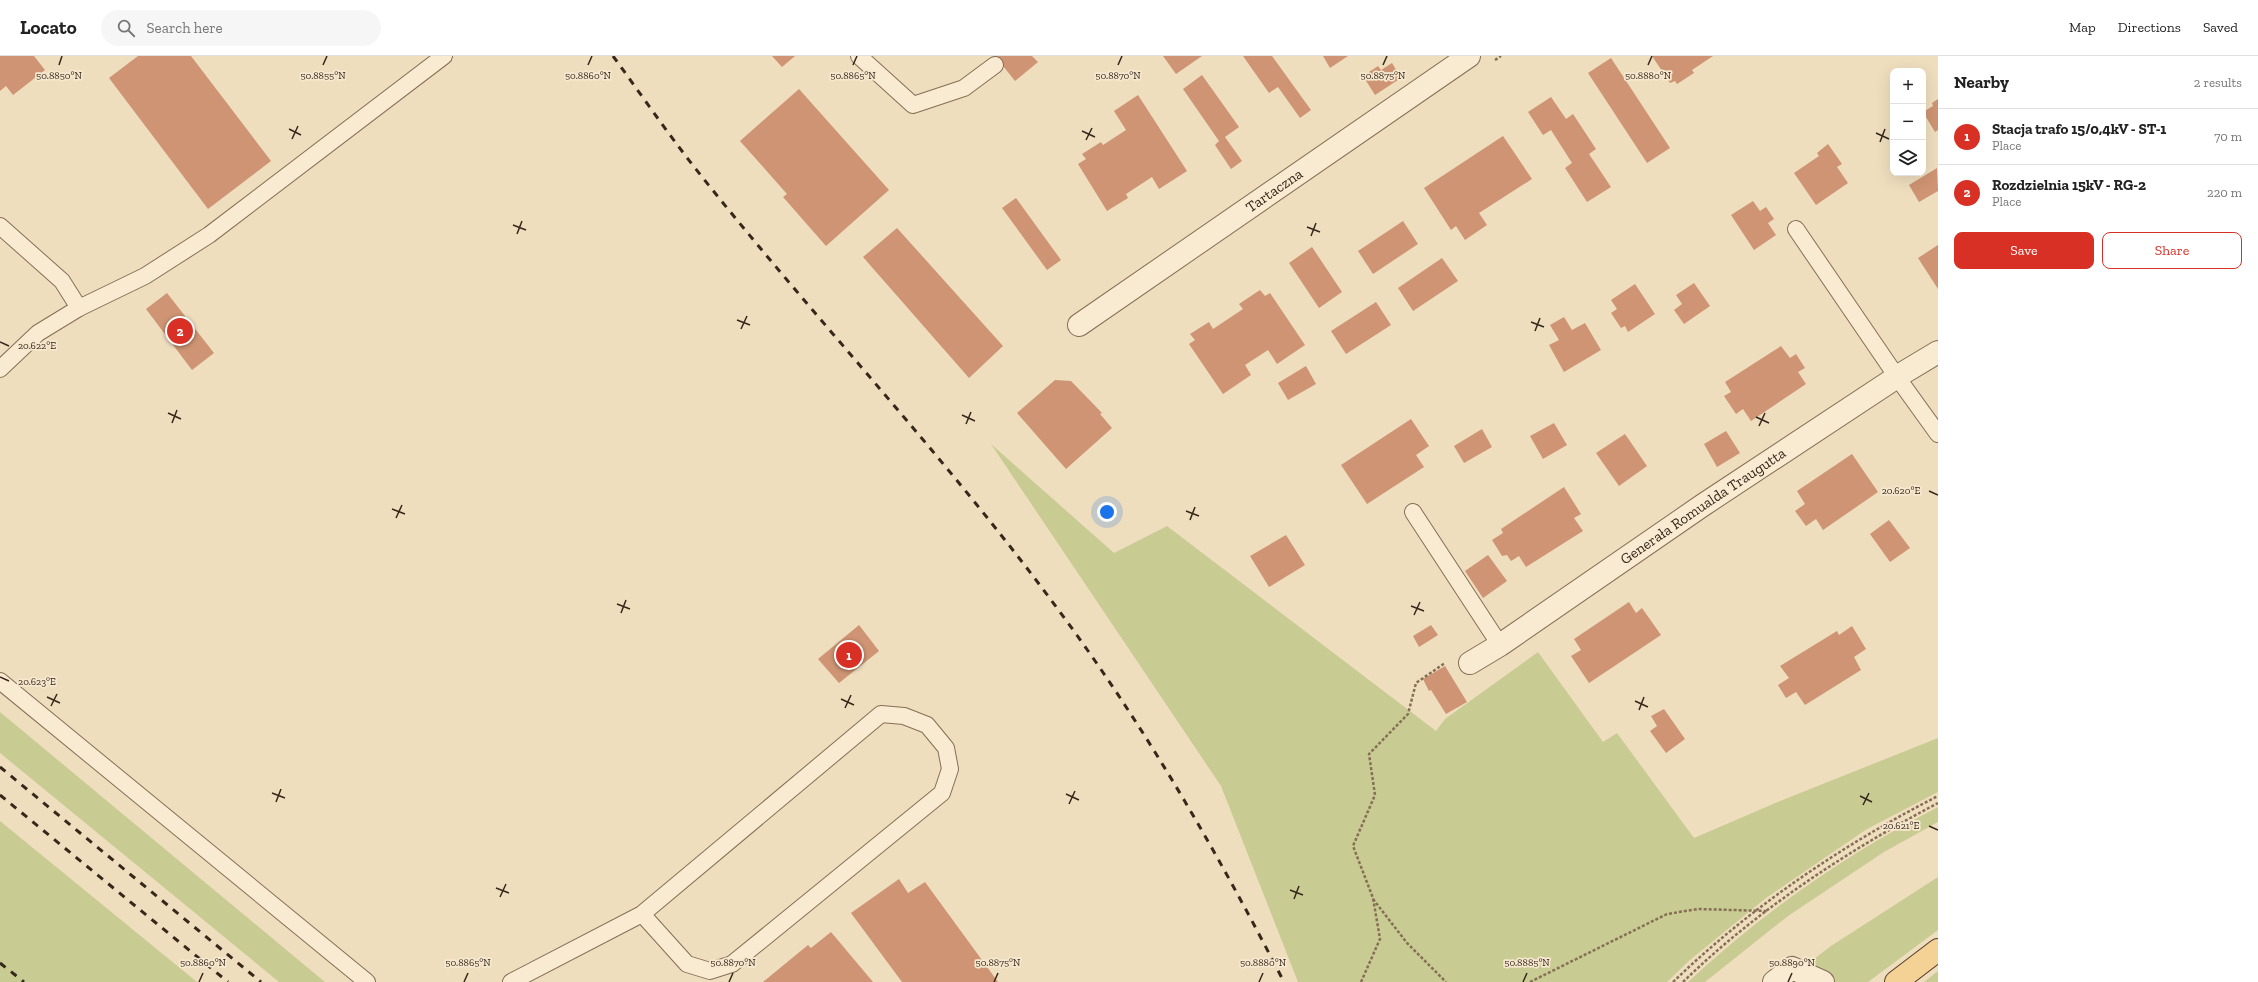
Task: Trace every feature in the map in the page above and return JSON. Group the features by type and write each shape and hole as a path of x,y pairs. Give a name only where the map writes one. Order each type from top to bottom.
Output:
{"main road":[{"path":"1896,982 1938,950"}],"street":[{"name":"Tartaczna","path":"1079,325 1469,56"},
{"name":"Generała Romualda Traugutta","path":"1470,663 1500,645 1703,505 1897,377 1938,352"},
{"path":"1774,982 1792,968 1823,982"}],"lane":[{"path":"0,370 38,333 78,308 145,276 209,235 444,56"},
{"path":"859,56 913,105 964,88 995,65"},
{"path":"0,226 62,281 78,308"},
{"path":"1796,229 1897,377 1938,434"},
{"path":"1413,512 1500,645"},
{"path":"0,681 367,982"},
{"path":"511,982 642,914 881,714 904,716 927,725 946,748 950,769 942,793 732,964 710,971 687,964 642,914"}],"path":[{"path":"1361,982 1380,939 1373,898 1353,846 1375,795 1369,754 1408,714 1416,683 1453,658 1470,663"},
{"path":"1673,982 1704,953 1754,912 1858,840 1938,796"},
{"path":"1683,982 1768,911 1880,834 1938,803"},
{"path":"1373,898 1406,943 1446,982"},
{"path":"1530,982 1667,914 1698,909 1754,912 1768,911"}],"green space":[{"path":"991,444 1114,553 1167,526 1436,731 1445,719 1538,652 1603,742 1617,733 1694,838 1780,801 1938,738 1938,792 1867,829 1766,898 1690,960 1667,982 1298,982 1221,786"},
{"path":"0,712 325,982 279,982 0,753"},
{"path":"1938,807 1938,822 1884,852 1788,916 1705,982 1688,982 1746,932 1807,886 1871,844"},
{"path":"0,821 197,982 0,982"},
{"path":"1938,877 1938,930 1868,982 1784,982 1831,946"},
{"path":"1938,971 1938,982 1924,982"}],"building":[{"path":"0,56 34,56 45,70 13,95 6,86 0,91"},
{"path":"138,56 191,56 271,161 208,209 109,78"},
{"path":"772,56 795,56 782,67"},
{"path":"995,56 1032,56 1038,62 1015,81"},
{"path":"1163,56 1202,56 1176,74"},
{"path":"1243,56 1272,56 1311,110 1300,118 1278,87 1269,93"},
{"path":"1323,56 1348,56 1330,68"},
{"path":"1652,56 1713,56 1692,70 1694,73 1677,84 1675,81 1670,83"},
{"path":"1611,58 1670,148 1647,163 1588,73"},
{"path":"1392,63 1401,78 1375,95 1363,76 1378,66 1381,70"},
{"path":"1202,75 1239,127 1225,137 1242,161 1231,169 1215,145 1219,141 1183,89"},
{"path":"799,89 889,190 826,246 783,197 787,194 740,141"},
{"path":"1138,95 1187,171 1159,189 1152,177 1126,194 1128,198 1107,211 1078,164 1086,159 1082,154 1101,142 1103,145 1126,130 1114,111"},
{"path":"1551,97 1566,119 1573,114 1596,149 1589,154 1611,187 1587,202 1565,168 1572,163 1551,130 1543,135 1528,112"},
{"path":"1938,99 1938,130 1935,132 1926,117 1926,110 1933,106 1932,103"},
{"path":"1503,136 1532,179 1479,213 1487,225 1465,240 1456,226 1451,230 1424,188"},
{"path":"1828,144 1842,164 1837,167 1848,183 1816,205 1794,173 1819,156 1817,153"},
{"path":"1937,168 1938,191 1919,202 1909,185"},
{"path":"1016,198 1061,260 1047,270 1002,208"},
{"path":"1753,201 1760,211 1766,207 1774,219 1768,223 1776,235 1754,250 1731,215"},
{"path":"1403,221 1418,244 1373,274 1358,251"},
{"path":"897,228 1003,346 969,378 863,257"},
{"path":"1938,245 1938,289 1918,258"},
{"path":"1312,247 1342,292 1319,308 1289,263"},
{"path":"1442,258 1458,281 1413,311 1398,288"},
{"path":"1694,283 1710,306 1684,324 1674,310 1682,304 1676,295"},
{"path":"1635,284 1655,314 1628,332 1625,326 1621,328 1611,313 1617,309 1611,300"},
{"path":"1260,290 1265,296 1270,293 1305,345 1277,364 1268,350 1245,365 1251,375 1223,394 1189,344 1195,340 1190,334 1209,322 1213,329 1243,309 1239,304"},
{"path":"167,293 214,353 192,370 146,309"},
{"path":"1376,302 1391,325 1346,354 1331,331"},
{"path":"1564,317 1572,330 1585,323 1601,350 1564,372 1549,345 1559,340 1550,325"},
{"path":"1781,346 1790,358 1796,354 1805,368 1798,372 1806,384 1751,421 1743,409 1736,414 1724,396 1731,392 1725,382"},
{"path":"1306,366 1316,384 1288,400 1278,383"},
{"path":"1055,380 1071,381 1102,413 1100,414 1112,428 1066,469 1017,413"},
{"path":"1411,419 1429,446 1416,455 1424,467 1367,504 1341,465"},
{"path":"1554,423 1567,445 1543,459 1530,436"},
{"path":"1482,429 1492,447 1464,463 1454,446"},
{"path":"1726,431 1740,453 1717,467 1704,444"},
{"path":"1625,434 1647,466 1619,486 1596,453"},
{"path":"1852,454 1878,492 1823,530 1816,519 1806,526 1795,511 1805,504 1797,491"},
{"path":"1564,487 1581,514 1574,518 1583,531 1526,567 1519,556 1511,561 1507,555 1502,556 1492,540 1503,533 1501,529"},
{"path":"1889,520 1910,548 1890,562 1870,534"},
{"path":"1286,535 1305,565 1269,587 1250,556"},
{"path":"1488,555 1507,581 1483,598 1465,571"},
{"path":"1629,602 1636,613 1642,608 1661,635 1589,683 1571,656 1581,650 1574,639"},
{"path":"859,625 879,651 839,683 818,659"},
{"path":"1431,625 1438,635 1419,647 1413,636"},
{"path":"1852,626 1866,649 1854,657 1861,670 1805,705 1796,692 1786,698 1778,685 1789,678 1780,666 1837,631 1839,635"},
{"path":"1445,666 1467,702 1446,714 1431,690 1429,691 1423,679"},
{"path":"1664,709 1685,739 1666,753 1650,731 1657,726 1651,716"},
{"path":"899,879 908,893 925,882 998,982 902,982 851,913"},
{"path":"831,932 873,982 763,982 808,945 811,948"}],"railway":[{"path":"613,56 695,168 785,278 924,441 1014,551 1057,608 1120,698 1178,790 1233,885 1284,982"},
{"path":"0,767 261,982"},
{"path":"0,795 228,982"},
{"path":"0,963 24,982"}],"place":[{"name":"Rozdzielnia 15kV - RG-2","path":"180,331"},
{"name":"Stacja trafo 15/0,4kV - ST-1","path":"849,655"}]}
